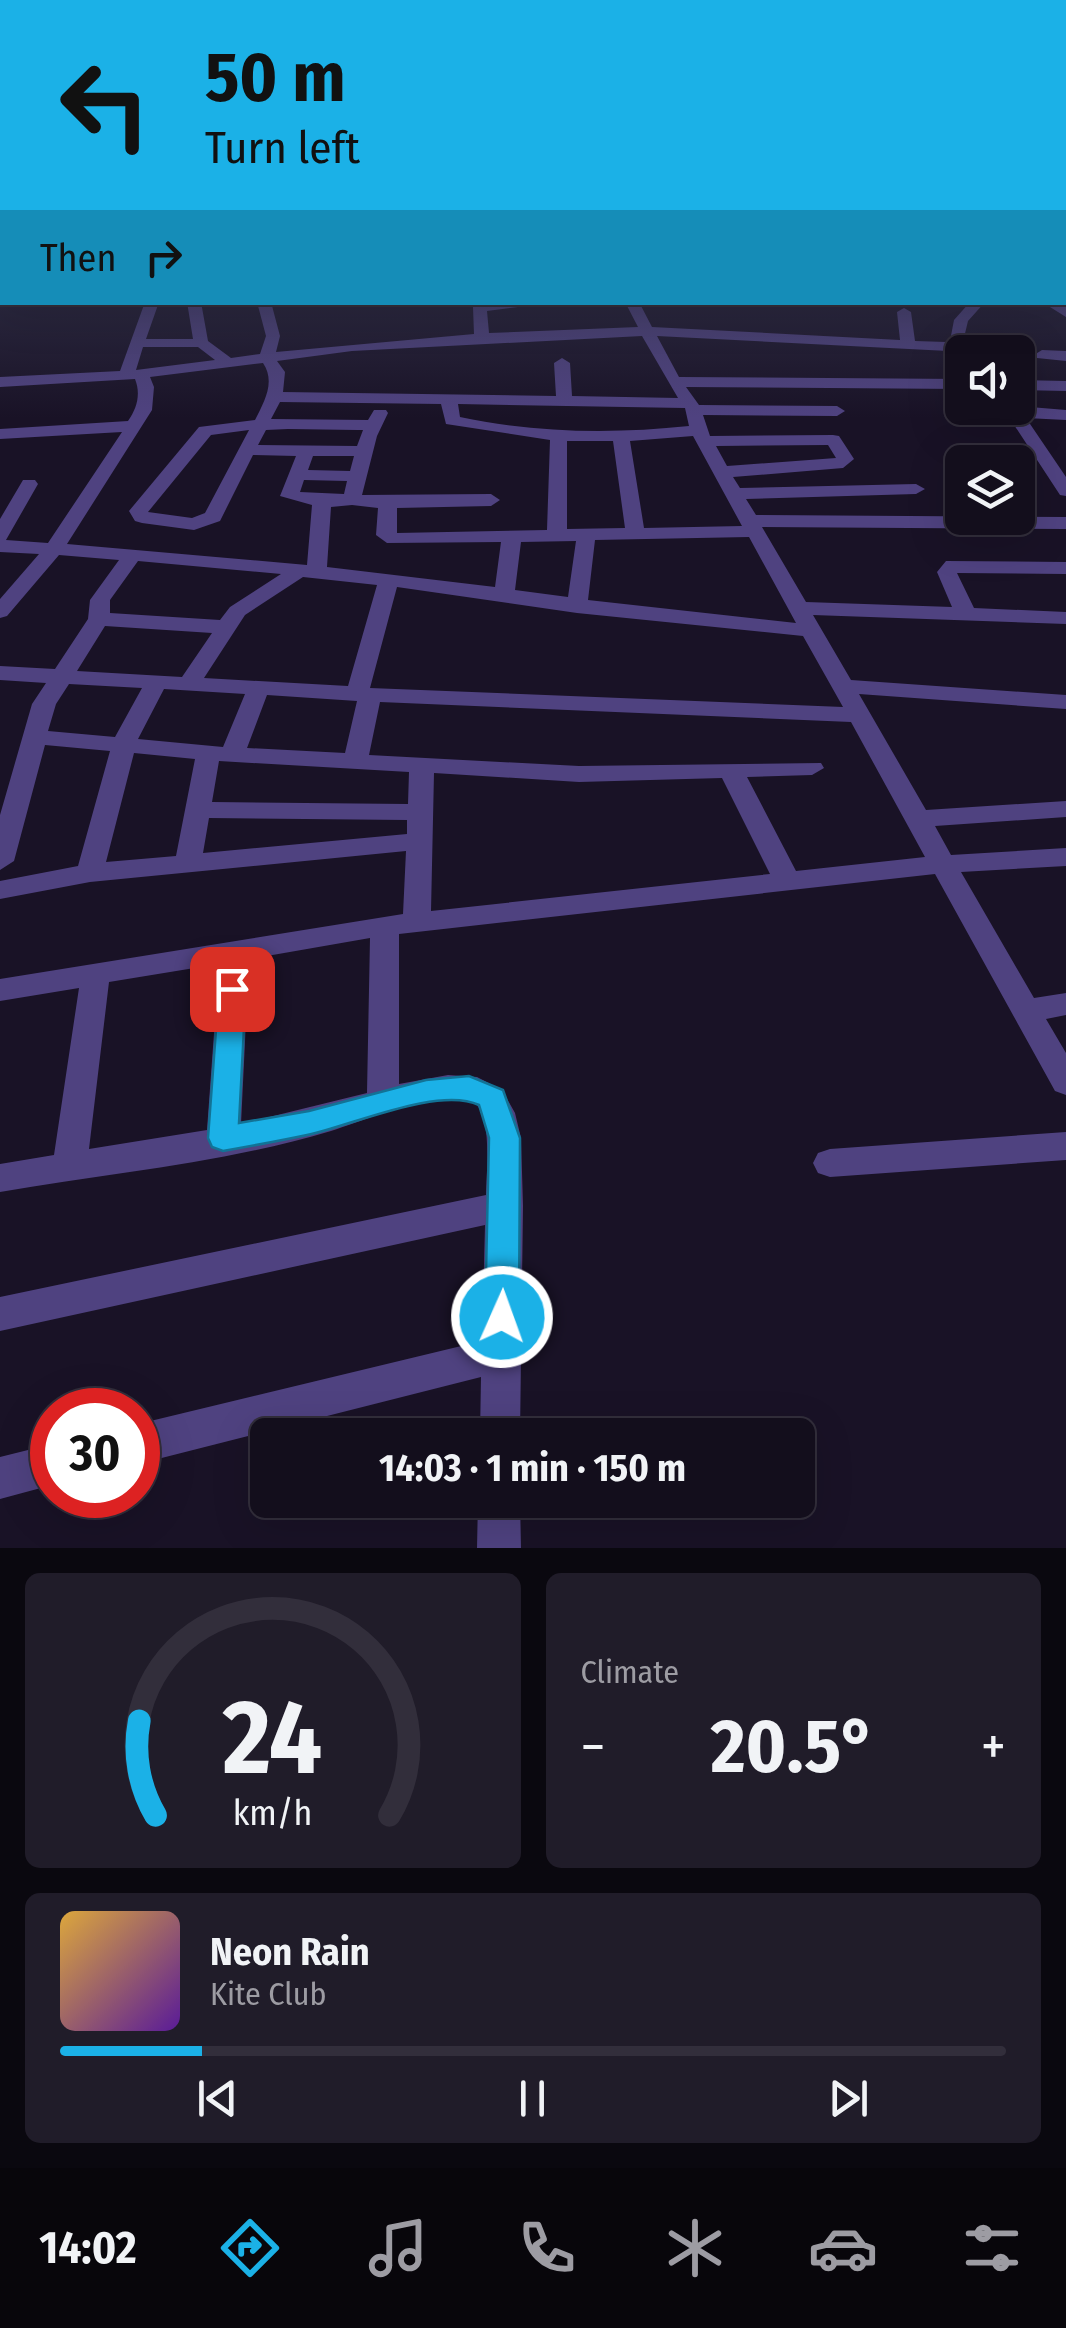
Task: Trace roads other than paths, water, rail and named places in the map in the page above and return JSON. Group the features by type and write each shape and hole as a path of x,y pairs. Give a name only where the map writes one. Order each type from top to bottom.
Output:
{"street":[{"path":"133,374 137,343 151,305"},
{"path":"195,305 200,343"},
{"path":"265,305 273,336 267,356 276,372 276,396 259,428 247,450 213,516 194,524 142,517 138,512 205,431 259,428 375,425"},
{"path":"482,338 480,307 506,305"},
{"path":"532,305 544,334"},
{"path":"634,305 840,686 1066,1082"},
{"path":"0,382 133,374 267,356 544,334 851,334 954,346 961,320 975,305"},
{"path":"904,312 908,338"},
{"path":"137,343 200,343 227,362"},
{"path":"1042,355 1066,356"},
{"path":"562,363 564,403"},
{"path":"0,612 55,548 144,410 146,388 133,374"},
{"path":"674,382 945,384"},
{"path":"1035,385 1066,386"},
{"path":"276,396 564,403 833,440 845,459 843,464 722,472"},
{"path":"352,499 381,401"},
{"path":"450,401 452,420 503,430 559,433 620,434 697,421 837,410"},
{"path":"1035,412 1066,414"},
{"path":"1023,425 1066,490"},
{"path":"0,434 133,426"},
{"path":"557,535 559,433"},
{"path":"620,434 635,534"},
{"path":"1038,447 1066,448"},
{"path":"247,450 364,451"},
{"path":"306,450 291,499 388,503 483,500 475,537"},
{"path":"296,475 357,476"},
{"path":"0,536 29,484"},
{"path":"734,494 916,489"},
{"path":"190,682 237,611 306,574 324,500"},
{"path":"388,503 390,538 586,536 752,526 1066,523"},
{"path":"504,595 512,536"},
{"path":"577,607 586,536"},
{"path":"0,546 133,554 504,595 724,625 966,614 1066,618"},
{"path":"0,862 44,704 100,619 100,600 133,554"},
{"path":"966,614 947,572 953,565 1066,568"},
{"path":"355,762 364,695 388,584"},
{"path":"100,619 224,627"},
{"path":"0,674 61,674 364,695 857,716"},
{"path":"90,873 124,743 158,680"},
{"path":"840,686 1066,702"},
{"path":"188,863 198,810 220,754 259,687"},
{"path":"34,738 220,754 579,774 812,768"},
{"path":"417,922 422,764"},
{"path":"732,772 787,882"},
{"path":"915,818 1066,809"},
{"path":"198,810 420,812"},
{"path":"0,890 90,873 420,841"},
{"path":"0,990 417,922 942,864 1066,857"},
{"path":"384,1103 385,926"},
{"path":"223,1138 235,952"},
{"path":"70,1166 96,976"},
{"path":"1026,1011 1066,1004"},
{"path":"0,1178 223,1138 426,1092 469,1088 492,1098 504,1138 506,1206 500,1418"},
{"path":"830,1164 1066,1146"},
{"path":"0,1314 506,1206"},
{"path":"160,1439 501,1354"},
{"path":"0,1478 30,1470"},
{"path":"499,1518 499,1548"}]}
